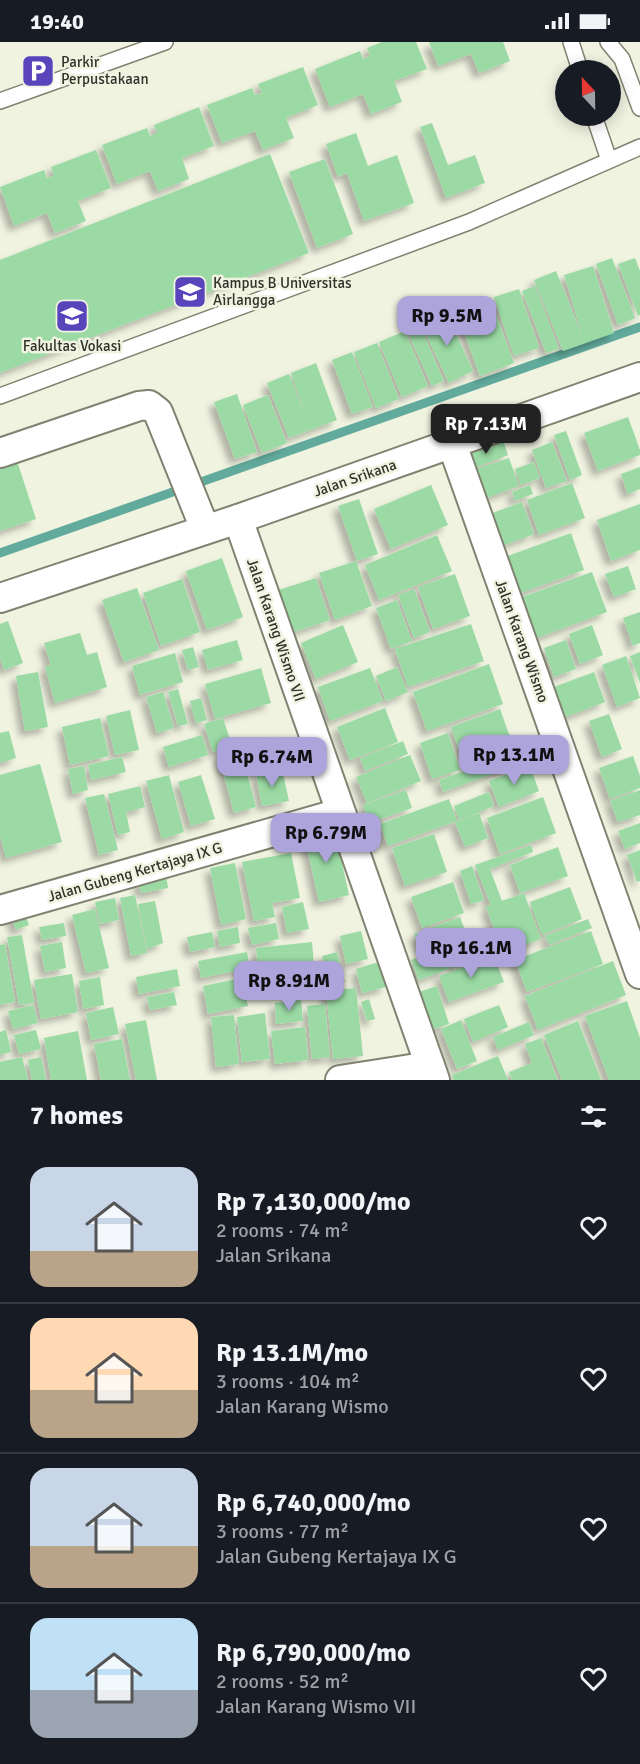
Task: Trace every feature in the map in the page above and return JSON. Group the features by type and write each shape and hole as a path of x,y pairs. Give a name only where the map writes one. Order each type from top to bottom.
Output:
{"street":[{"name":"Jalan Srikana","path":"0,598 201,518 238,519 640,377"},
{"path":"0,453 139,406 149,405 158,412 201,518"},
{"name":"Jalan Karang Wismo","path":"452,444 640,974"},
{"name":"Jalan Karang Wismo VII","path":"238,519 432,1073"},
{"name":"Jalan Gubeng Kertajaya IX G","path":"0,910 340,813"},
{"path":"340,1080 432,1073"}],"lane":[{"path":"0,101 165,42"},
{"path":"571,42 577,60"},
{"path":"608,42 622,59 640,108"},
{"path":"597,126 609,160"},
{"path":"0,396 469,222 640,147"}],"building":[{"path":"382,42 416,42 427,69 394,81 402,102 371,114 363,94 330,107 315,69 360,51 363,59 370,56 367,48"},
{"path":"429,42 503,42 510,61 479,73 471,54 438,66"},
{"path":"303,67 318,105 286,118 294,138 263,150 255,131 222,143 207,105 252,88 255,95 262,93 258,84"},
{"path":"199,107 214,146 182,158 189,179 158,191 150,171 117,184 102,145 147,128 150,136 157,133 154,125"},
{"path":"432,123 448,165 475,155 485,183 446,198 420,127"},
{"path":"356,133 368,166 397,155 414,203 364,221 347,173 338,177 326,144"},
{"path":"96,150 111,188 78,201 86,221 55,233 47,213 14,226 0,187 44,170 47,178 54,176 51,167"},
{"name":"Fakultas Vokasi","path":"270,154 309,253 0,373 0,260"},
{"path":"325,159 353,234 317,248 289,172"},
{"path":"612,258 635,318 618,325 596,264"},
{"path":"635,258 640,271 640,315 638,316 618,264"},
{"path":"593,266 614,333 563,351 534,280 556,271 583,337 564,275"},
{"path":"535,286 559,349 546,353 522,291"},
{"path":"519,289 539,348 514,356 494,297"},
{"path":"491,301 514,363 480,376 457,313"},
{"path":"446,312 473,371 449,383 421,324"},
{"path":"420,326 444,381 432,386 407,331"},
{"path":"405,331 428,386 402,397 379,342"},
{"path":"377,343 399,399 376,408 354,352"},
{"path":"352,352 373,407 352,414 332,360"},
{"path":"316,363 337,420 289,438 267,383 289,374 308,422 291,373"},
{"path":"237,394 257,452 235,459 214,402"},
{"path":"268,395 287,443 262,453 243,405"},
{"path":"628,417 640,455 598,471 584,433"},
{"path":"566,431 582,475 570,480 554,435"},
{"path":"503,440 508,455 469,470 463,455"},
{"path":"552,442 567,481 546,488 532,450"},
{"path":"509,458 519,486 486,498 476,469"},
{"path":"17,461 36,519 0,531 0,467"},
{"path":"534,462 540,478 521,485 515,469"},
{"path":"640,467 640,489 628,494 621,474"},
{"path":"572,483 585,518 539,535 527,500"},
{"path":"431,485 448,525 391,549 374,509"},
{"path":"530,485 533,494 515,501 512,492"},
{"path":"359,499 378,554 357,561 338,506"},
{"path":"522,502 534,534 502,546 490,514"},
{"path":"640,504 640,550 611,561 597,520"},
{"path":"571,533 584,570 518,594 505,557"},
{"path":"437,535 452,571 379,600 365,565"},
{"path":"222,558 243,617 207,630 186,571"},
{"path":"356,561 372,606 335,620 319,573"},
{"path":"628,566 636,589 614,597 605,574"},
{"path":"592,572 607,612 526,642 511,601"},
{"path":"455,574 470,616 433,629 418,587"},
{"path":"316,578 330,620 286,635 272,592"},
{"path":"182,579 200,632 161,646 143,593"},
{"path":"137,588 159,650 124,662 102,600"},
{"path":"414,589 430,632 414,638 398,595"},
{"path":"397,600 412,641 391,649 376,608"},
{"path":"640,612 640,643 633,646 623,618"},
{"path":"8,621 23,663 4,670 0,658 0,624"},
{"path":"471,624 484,661 408,687 395,649"},
{"path":"343,625 358,662 316,679 301,643"},
{"path":"592,625 603,655 580,664 569,634"},
{"path":"80,633 87,655 97,652 107,687 55,703 45,667 51,665 44,643"},
{"path":"237,640 243,660 208,670 202,650"},
{"path":"566,640 576,669 554,677 544,648"},
{"path":"193,647 199,667 188,670 182,650"},
{"path":"640,652 640,683 630,656"},
{"path":"175,653 183,682 140,695 132,666"},
{"path":"626,656 640,698 617,707 602,665"},
{"path":"489,664 503,704 427,731 413,692"},
{"path":"397,667 408,692 386,701 376,676"},
{"path":"261,668 271,703 215,719 205,684"},
{"path":"370,668 383,701 330,721 318,687"},
{"path":"38,672 48,727 25,731 16,676"},
{"path":"594,672 605,702 566,717 554,687"},
{"path":"178,689 188,724 178,726 168,692"},
{"path":"163,692 174,728 157,733 146,697"},
{"path":"201,698 207,720 196,723 190,701"},
{"path":"385,708 398,742 350,760 337,727"},
{"path":"500,709 514,748 465,766 451,727"},
{"path":"130,710 139,750 115,755 106,716"},
{"path":"609,714 622,749 602,757 589,721"},
{"path":"100,718 109,756 70,765 62,727"},
{"path":"223,718 232,746 213,752 204,724"},
{"path":"9,731 16,758 0,763 0,733"},
{"path":"448,733 460,770 432,779 420,743"},
{"path":"202,735 208,755 169,767 163,747"},
{"path":"280,737 288,759 255,770 247,748"},
{"path":"403,741 408,754 365,771 360,758"},
{"path":"240,747 256,807 234,813 218,754"},
{"path":"410,755 421,781 367,803 356,777"},
{"path":"510,755 514,766 443,792 439,780"},
{"path":"633,756 640,776 640,788 610,799 599,768"},
{"path":"122,757 126,772 91,780 88,765"},
{"path":"40,764 62,842 6,858 0,836 0,775"},
{"path":"84,766 88,790 73,794 68,769"},
{"path":"530,766 539,791 499,807 489,781"},
{"path":"282,769 289,801 262,806 256,774"},
{"path":"169,775 184,832 162,839 146,781"},
{"path":"201,775 215,819 191,826 178,782"},
{"path":"140,786 145,807 126,812 130,832 118,835 108,794"},
{"path":"406,790 412,808 369,823 363,805"},
{"path":"640,790 640,815 618,822 610,801"},
{"path":"489,792 494,806 459,820 454,806"},
{"path":"104,794 118,850 99,855 85,798"},
{"path":"543,797 556,833 500,854 487,818"},
{"path":"449,799 457,821 388,846 380,824"},
{"path":"479,813 488,838 465,847 455,822"},
{"path":"640,823 640,843 625,849 618,831"},
{"path":"334,827 349,895 319,902 304,834"},
{"path":"434,834 447,872 405,886 392,848"},
{"path":"531,845 533,852 490,869 502,901 524,893 541,939 503,953 486,907 491,905 475,865"},
{"path":"558,847 568,876 520,893 510,865"},
{"path":"640,850 640,881 637,882 627,855"},
{"path":"291,853 300,898 272,903 275,917 254,921 242,862"},
{"path":"235,863 246,919 221,925 210,868"},
{"path":"472,866 484,900 471,904 460,871"},
{"path":"166,875 168,888 141,893 138,880"},
{"path":"453,882 464,913 422,928 411,897"},
{"path":"570,887 582,919 542,935 530,902"},
{"path":"135,895 147,953 131,956 120,898"},
{"path":"115,898 119,920 100,924 95,902"},
{"path":"155,901 163,943 147,949 138,904"},
{"path":"303,902 309,929 287,933 282,907"},
{"path":"23,909 29,925 16,930 10,914"},
{"path":"95,909 109,968 86,973 72,915"},
{"path":"460,917 466,933 420,949 414,934"},
{"path":"588,919 592,928 549,945 545,936"},
{"path":"64,923 66,936 42,940 39,927"},
{"path":"276,923 279,939 252,945 248,928"},
{"path":"238,927 240,943 220,947 217,931"},
{"path":"492,929 501,951 453,969 445,947"},
{"path":"361,931 368,959 346,964 340,936"},
{"path":"591,931 603,964 527,992 515,960"},
{"path":"212,932 215,947 190,952 187,937"},
{"path":"22,935 34,1003 19,1005 7,937"},
{"path":"62,942 66,968 45,972 40,946"},
{"path":"312,942 314,964 258,970 256,948"},
{"path":"5,944 15,1002 0,1005 0,945"},
{"path":"441,949 449,969 419,980 411,960"},
{"path":"247,952 250,968 201,978 198,961"},
{"path":"337,952 345,982 329,986 322,956"},
{"path":"494,956 504,982 449,1002 439,976"},
{"path":"613,961 626,995 538,1030 525,996"},
{"path":"379,962 386,987 362,993 356,969"},
{"path":"177,969 180,986 139,994 136,977"},
{"path":"72,974 78,1012 41,1019 34,980"},
{"path":"100,977 104,1005 83,1009 79,981"},
{"path":"242,978 248,1006 208,1014 203,986"},
{"path":"437,986 449,1024 431,1030 419,992"},
{"path":"356,988 363,1056 333,1059 326,991"},
{"path":"174,992 177,1005 150,1010 147,997"},
{"path":"369,999 375,1019 367,1021 361,1002"},
{"path":"301,1000 303,1021 276,1024 275,1003"},
{"path":"627,1001 640,1038 640,1080 609,1080 585,1016"},
{"path":"325,1004 330,1057 312,1059 307,1006"},
{"path":"33,1005 38,1023 13,1029 8,1011"},
{"path":"499,1005 508,1027 473,1042 464,1019"},
{"path":"113,1007 119,1034 91,1040 86,1013"},
{"path":"265,1013 270,1059 242,1062 237,1017"},
{"path":"234,1015 239,1064 216,1067 211,1017"},
{"path":"146,1020 157,1080 136,1080 125,1024"},
{"path":"461,1020 477,1061 457,1069 441,1029"},
{"path":"578,1021 601,1080 562,1080 544,1035"},
{"path":"529,1022 534,1035 498,1050 493,1037"},
{"path":"305,1027 308,1060 275,1064 271,1031"},
{"path":"6,1030 11,1052 0,1055 0,1032"},
{"path":"36,1030 41,1049 19,1054 14,1035"},
{"path":"78,1031 87,1080 51,1080 44,1038"},
{"path":"541,1038 558,1080 512,1080 509,1072 532,1063 525,1044"},
{"path":"122,1039 130,1080 101,1080 94,1044"},
{"path":"498,1056 508,1080 454,1080 452,1075"},
{"path":"22,1057 28,1080 0,1080 0,1062"},
{"path":"41,1057 46,1080 32,1080 28,1060"}],"waterway":[{"path":"0,553 640,327"}],"place":[{"name":"Parkir Perpustakaan","path":"38,71"},
{"name":"Kampus B Universitas Airlangga","path":"190,292"},
{"name":"Fakultas Vokasi","path":"72,316"}]}
